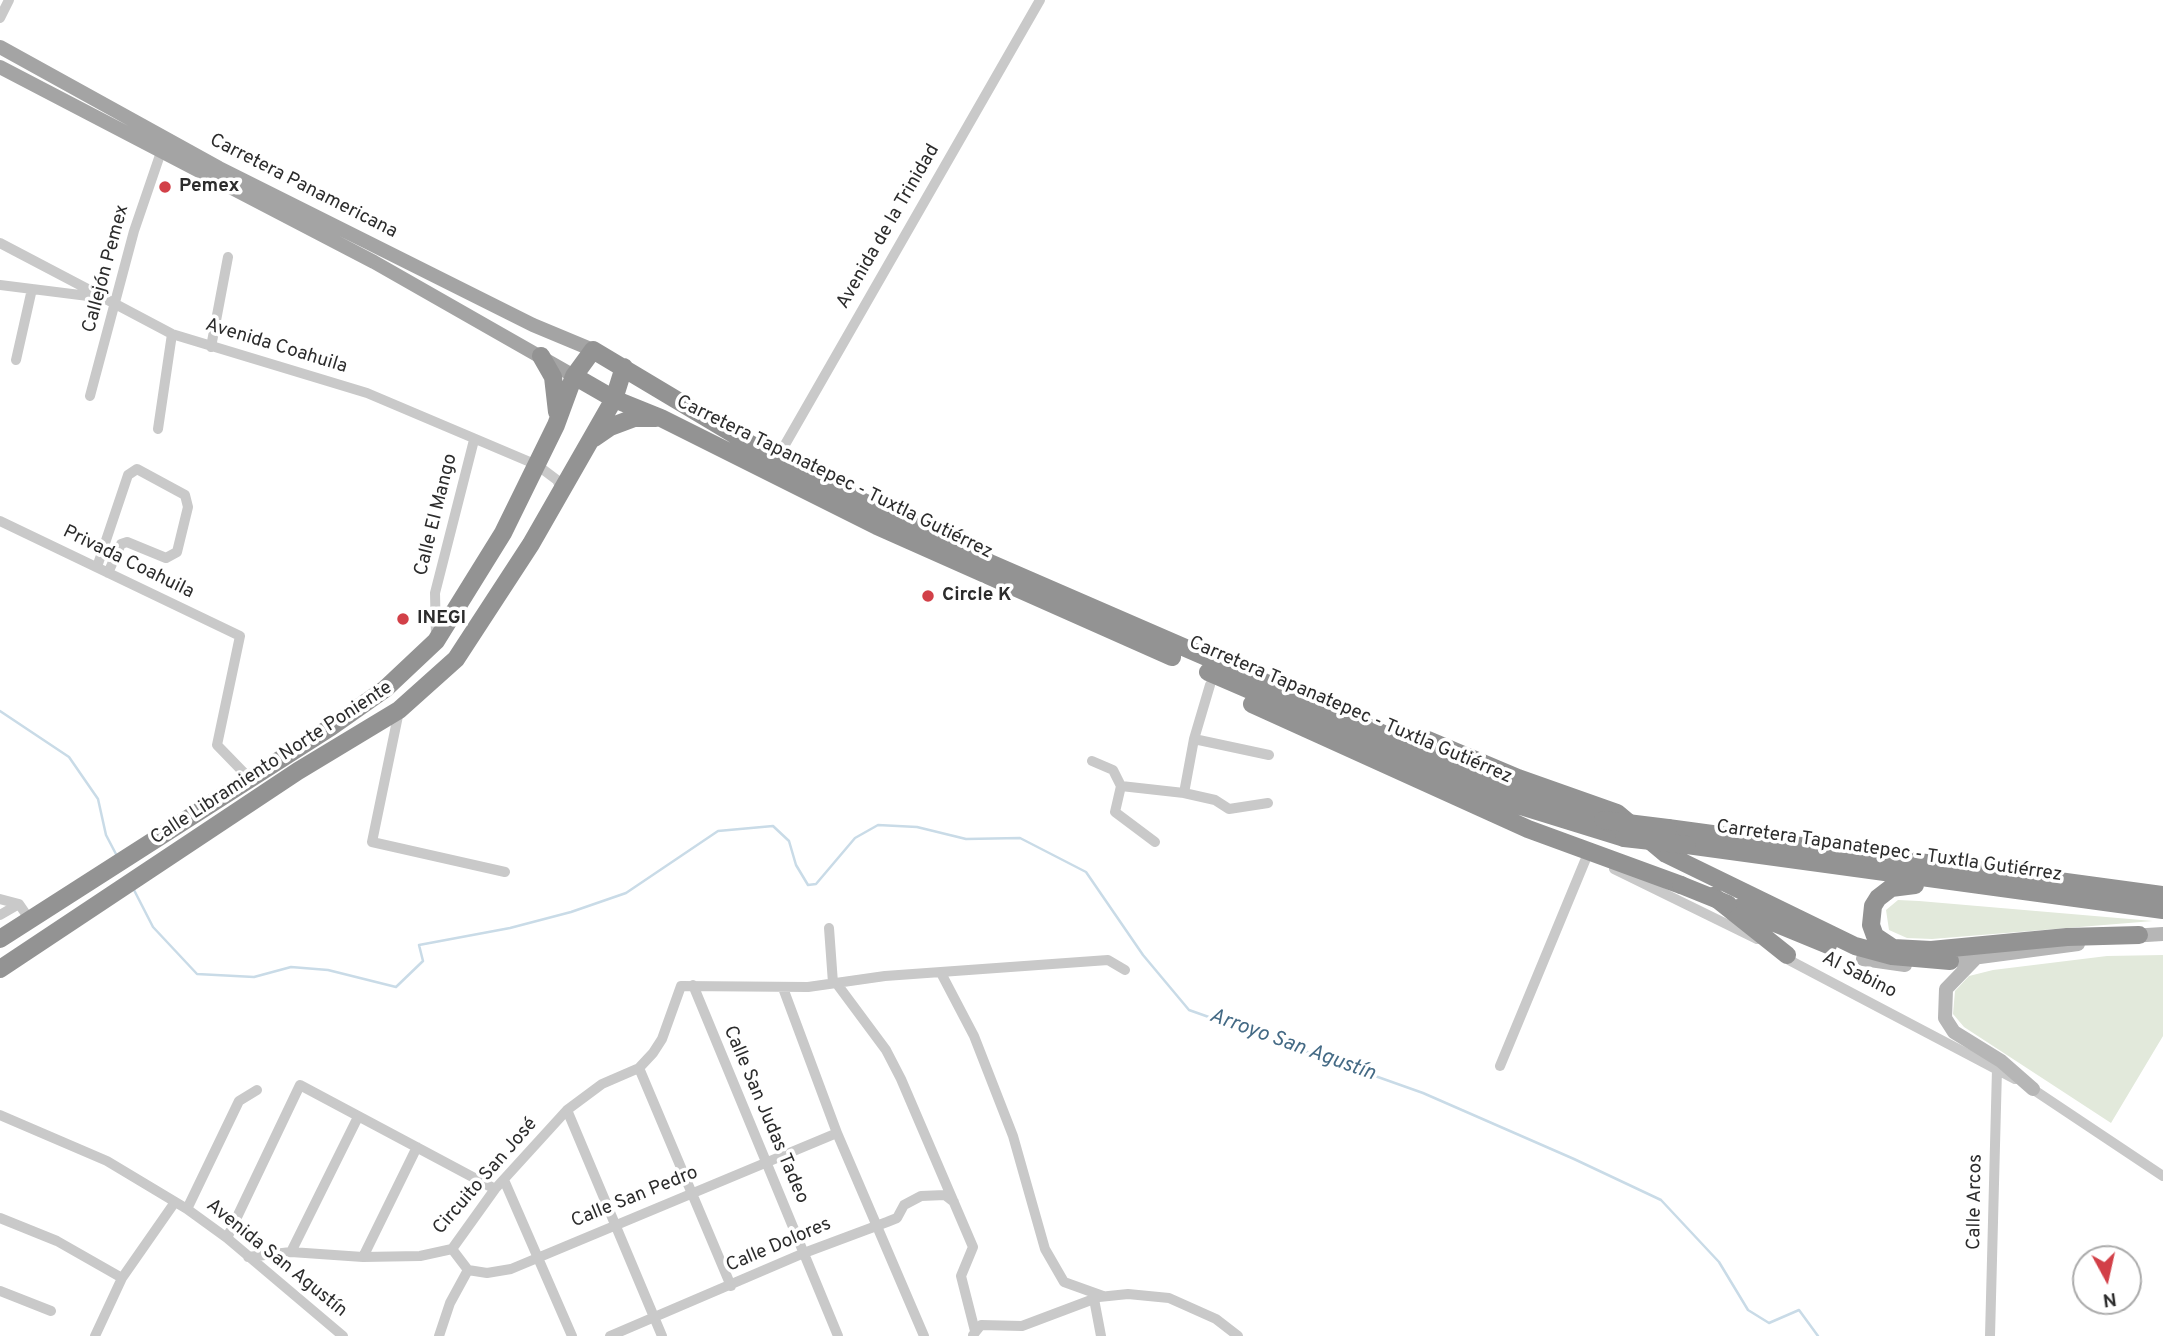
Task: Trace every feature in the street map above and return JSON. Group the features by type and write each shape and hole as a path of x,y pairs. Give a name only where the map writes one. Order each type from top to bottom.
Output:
{"highway":[{"name":"Carretera Tapanatepec - Tuxtla Gutiérrez","path":"593,351 624,367 773,466 877,526 1514,804 1624,838 2163,911"},
{"name":"Calle Libramiento Norte Poniente","path":"0,939 385,689 436,641 503,533 556,425 574,376 593,351"},
{"path":"541,356 553,377 558,401 556,425"},
{"name":"Calle Libramiento Norte Poniente","path":"0,969 298,771 399,710 456,659 504,587 562,490 614,399 624,367"},
{"name":"Carretera Tapanatepec - Tuxtla Gutiérrez","path":"574,376 614,399 1515,791 1603,820 2163,895"},
{"path":"589,442 610,427 635,418 661,418"},
{"path":"1191,665 1210,685 1528,829 1681,885 1863,960"},
{"path":"1309,702 1384,722 1518,778 1618,813 1726,907 1787,955"},
{"path":"1666,854 1855,946 1892,957 1950,961"},
{"path":"1961,884 1891,888 1878,898 1873,906 1871,925 1875,936 1893,948 1931,950 2067,937 2139,935"}],"main road":[{"name":"Carretera Panamericana","path":"0,47 219,167 533,325 593,351"},
{"name":"Carretera Panamericana","path":"0,67 374,262 574,376"},
{"path":"1863,960 1899,965 1950,961 2163,934"},
{"path":"1977,958 1946,989 1943,1001 1945,1018 1954,1032 2001,1061 2033,1088"}],"street":[{"path":"0,18 9,0"},
{"name":"Avenida de la Trinidad","path":"773,466 1040,0"},
{"name":"Callejón Pemex","path":"90,396 134,230 161,152"},
{"path":"0,243 104,298"},
{"path":"211,347 228,257"},
{"name":"Avenida Coahuila","path":"0,285 104,298 172,334 367,393 537,465"},
{"path":"16,360 32,289"},
{"path":"158,429 172,334"},
{"name":"Calle El Mango","path":"436,641 435,593 474,440"},
{"path":"537,465 557,480 562,490"},
{"path":"97,567 128,475 137,469 185,495 188,507 177,552 166,558 127,542 121,544 108,573"},
{"name":"Privada Coahuila","path":"0,521 240,636 217,745 250,779"},
{"path":"1184,793 1194,739 1210,685"},
{"path":"399,710 372,842 505,872"},
{"path":"1194,739 1269,755"},
{"path":"1092,761 1114,770 1121,786 1115,811 1156,842"},
{"path":"1121,786 1184,793 1215,800 1229,809 1268,803"},
{"name":"Al Sabino","path":"1528,829 1687,903 1787,955 1788,960 2033,1088 2163,1176"},
{"path":"1500,1066 1587,856"},
{"path":"0,899 19,904 30,920"},
{"path":"0,915 19,904"},
{"path":"830,928 835,984 886,1050 973,1247 961,1276 974,1334"},
{"path":"692,985 783,988 835,984 884,976 1108,960 1125,970"},
{"path":"941,973 974,1036 1013,1136 1045,1249 1065,1282 1099,1297"},
{"name":"Circuito San José","path":"248,1257 291,1252 363,1257 420,1256 452,1249 495,1189 567,1110 602,1084 639,1068 662,1039 681,986 692,985"},
{"name":"Calle San Judas Tadeo","path":"692,985 838,1336"},
{"path":"783,988 837,1133 924,1336"},
{"path":"639,1068 731,1286"},
{"name":"Calle Arcos","path":"1990,1336 1997,1069"},
{"path":"227,1238 300,1085 495,1189"},
{"path":"187,1209 239,1101 257,1090"},
{"path":"567,1110 662,1336"},
{"name":"Avenida San Agustín","path":"0,1115 107,1161 187,1209 227,1238 343,1336"},
{"path":"291,1252 358,1117"},
{"name":"Calle San Pedro","path":"468,1270 498,1272 540,1257 837,1133"},
{"path":"363,1257 417,1147"},
{"path":"504,1180 540,1257 572,1336"},
{"name":"Calle Dolores","path":"610,1336 804,1253 897,1218 904,1205 921,1196 945,1195 955,1203"},
{"path":"95,1336 122,1278 175,1202"},
{"path":"0,1218 57,1241 122,1278"},
{"path":"439,1336 450,1303 468,1270 452,1249"},
{"path":"0,1291 51,1311"},
{"path":"974,1334 981,1325 1022,1326 1099,1297 1128,1294 1168,1298 1216,1319 1238,1336"},
{"path":"1099,1297 1101,1336"}],"shaded area":[{"path":"1898,900 2153,921 1932,939 1907,938 1889,930 1886,910"},
{"path":"2163,955 2163,1036 2111,1123 1964,1027 1953,1014 1955,991 1969,976 1993,970 2107,956"}],"waterway":[{"name":"Arroyo San Agustín","path":"0,711 69,757 98,799 106,835 117,856"},
{"name":"Arroyo San Agustín","path":"134,890 153,927 197,974 254,977 291,967 328,970 396,987 423,961 419,945 510,928 571,912 626,893 718,831 773,826 789,841 796,865 808,885 816,884 855,838 878,825 917,827 966,839 1020,838 1086,872 1143,955 1189,1010 1423,1093 1661,1200 1719,1262 1748,1310 1769,1323 1799,1310 1818,1336"}],"place":[{"name":"Pemex","path":"165,187"},
{"name":"Circle K","path":"928,596"},
{"name":"INEGI","path":"403,619"}]}
